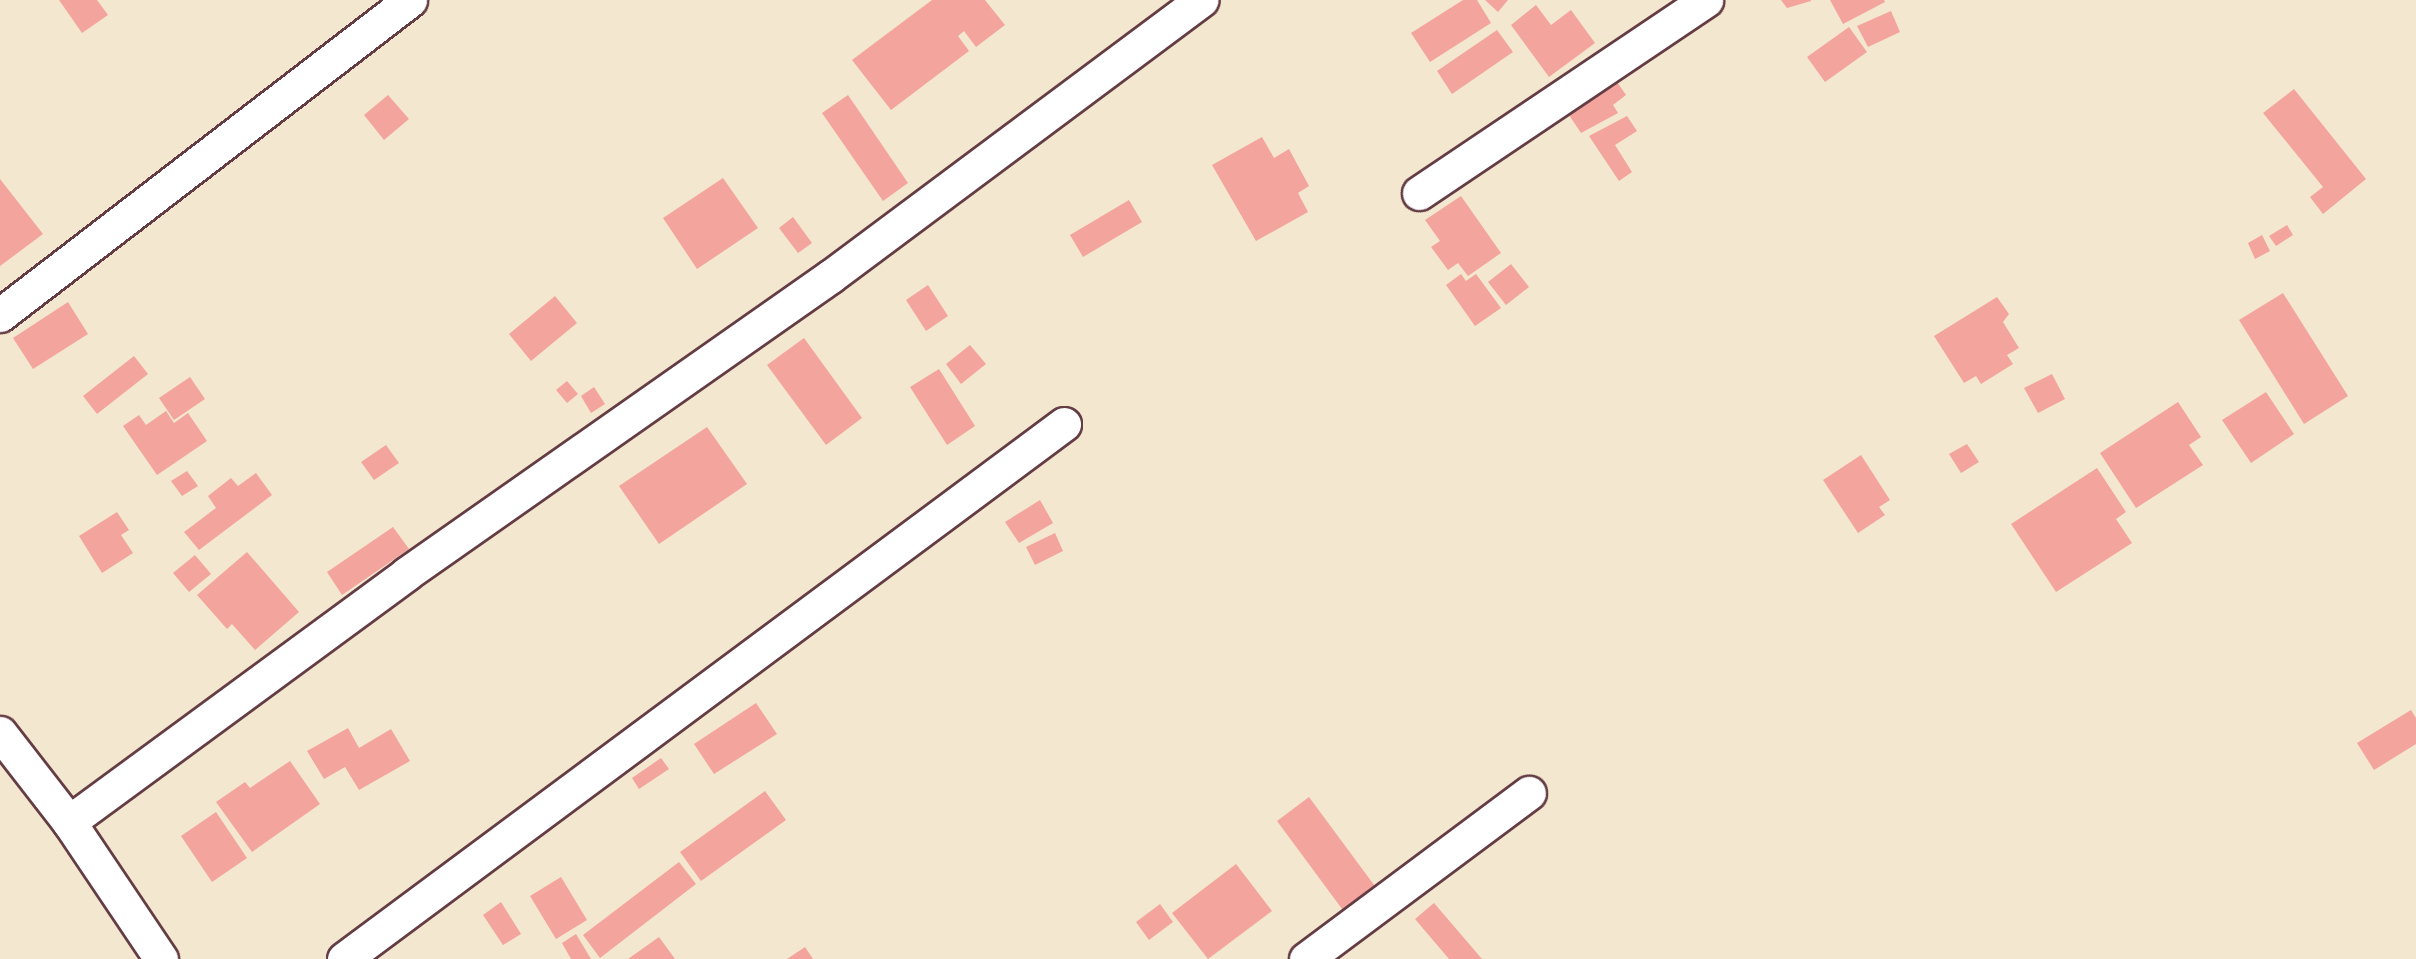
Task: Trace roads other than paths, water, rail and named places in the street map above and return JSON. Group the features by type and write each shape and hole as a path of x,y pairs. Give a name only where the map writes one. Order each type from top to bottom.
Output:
{"street":[{"path":"0,315 410,0"},
{"path":"69,822 406,574 831,276 1201,0"},
{"path":"1419,192 1706,0"},
{"path":"344,959 1064,424"},
{"path":"0,733 69,822 154,956"},
{"path":"1306,959 1528,793"}]}
